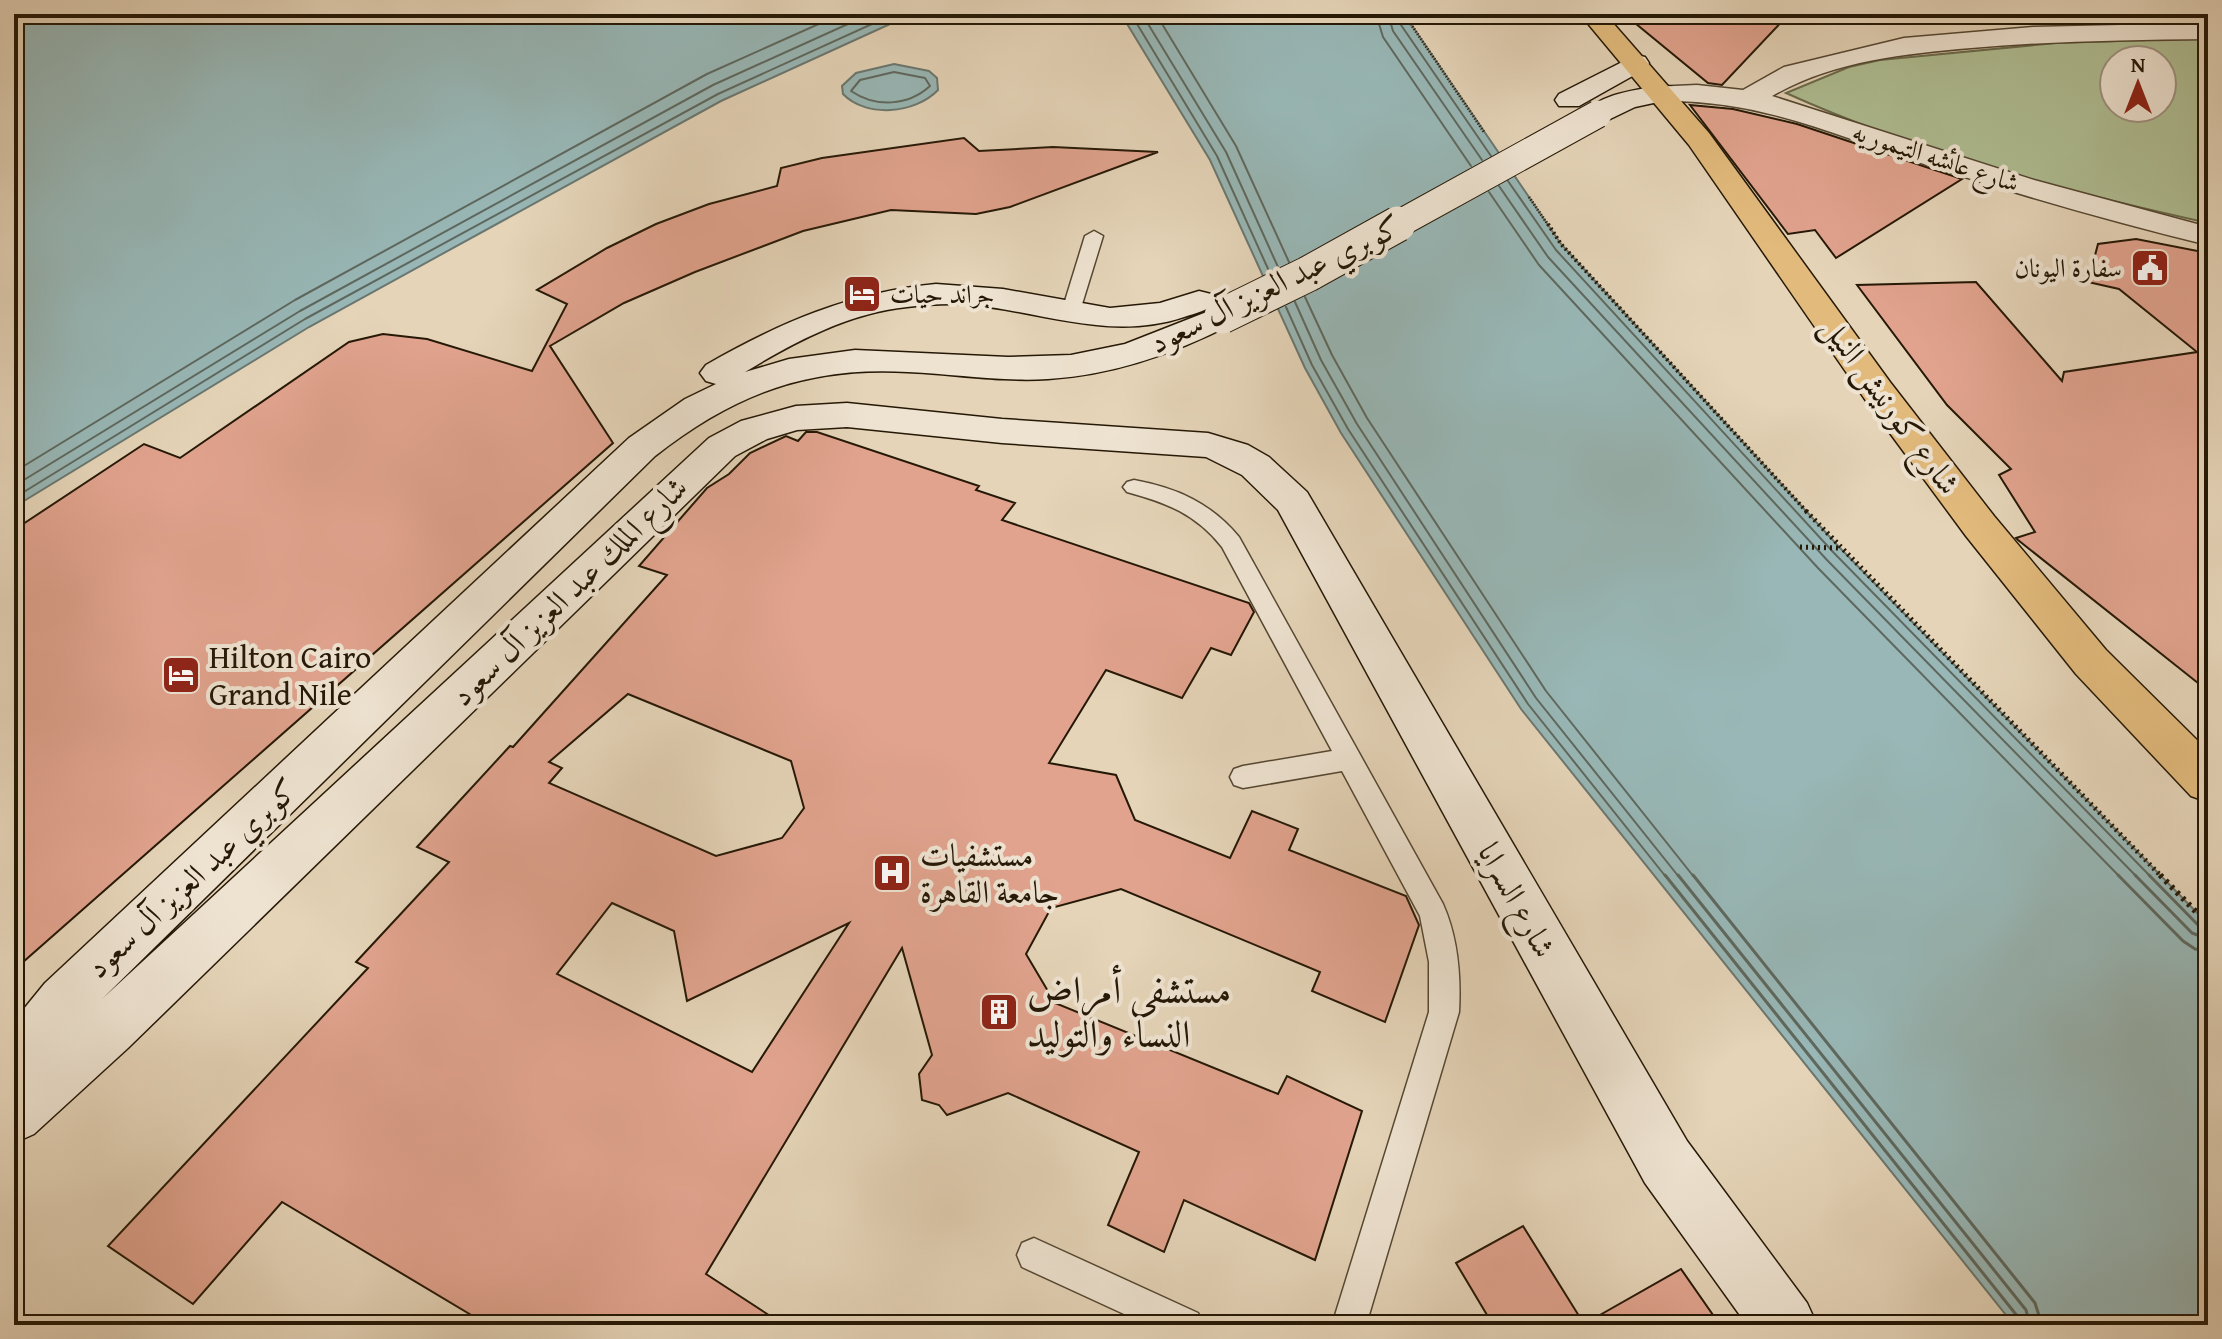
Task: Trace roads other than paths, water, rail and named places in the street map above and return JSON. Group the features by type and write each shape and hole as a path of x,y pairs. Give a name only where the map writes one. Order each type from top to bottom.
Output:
{"highway":[{"name":"شارع كورنيش النيل","path":"1592,14 1662,93 1745,201 1877,390 1980,526 2091,662 2208,782"}],"main road":[{"path":"1750,97 1793,73 1904,46 2033,35 2208,31"},
{"name":"كوبري عبد العزيز آل سعود","path":"72,992 670,423 701,403 736,387 810,365 887,360 1046,368 1080,365 1143,351 1280,263 1636,63"},
{"name":"شارع عائشه التيموريه","path":"1662,93 1690,91 1750,97 2069,200 2208,236"},
{"name":"كوبري عبد العزيز آل سعود","path":"72,992 123,909 155,873 630,442 688,394 750,354 809,322 870,302 935,294 998,298 1100,319 1131,320 1211,308 1308,274 1598,114 1626,101 1662,93"},
{"path":"1046,368 1059,361 1074,343 1075,323 1070,314"},
{"path":"809,322 795,337 793,345 795,353 810,365"},
{"name":"شارع الملك عبد العزيز آل سعود","path":"14,1114 155,986 699,467 722,447 754,430 796,418 847,415 1002,431 1208,445 1240,453 1261,469"},
{"name":"شارع السرايا","path":"1261,469 1280,485 1293,502 1666,1162 1785,1325"},
{"path":"14,1067 38,1030 72,992"}],"lane":[{"path":"1070,314 1094,236"},
{"path":"1134,487 1182,500 1219,526 1433,913 1443,945 1447,979 1444,1012 1349,1325"},
{"path":"1243,777 1349,759"},
{"path":"1034,1255 1186,1325"}],"water":[{"path":"14,14 912,14 721,101 309,327 14,507"},
{"path":"1121,14 1404,14 1561,244 1840,548 2208,924 2208,1325 2014,1325 1521,709 1341,433 1305,368 1210,160"},
{"path":"894,64 929,71 937,78 938,90 917,104 890,110 864,107 843,94 842,86 856,73"}],"place":[{"name":"سفارة اليونان","path":"2150,268"},
{"name":"جراند حيات","path":"862,294"},
{"name":"Hilton Cairo Grand Nile","path":"181,675"},
{"name":"مستشفيات جامعة القاهرة","path":"892,873"},
{"name":"مستشفى أمراض النساء والتوليد","path":"999,1012"}]}
